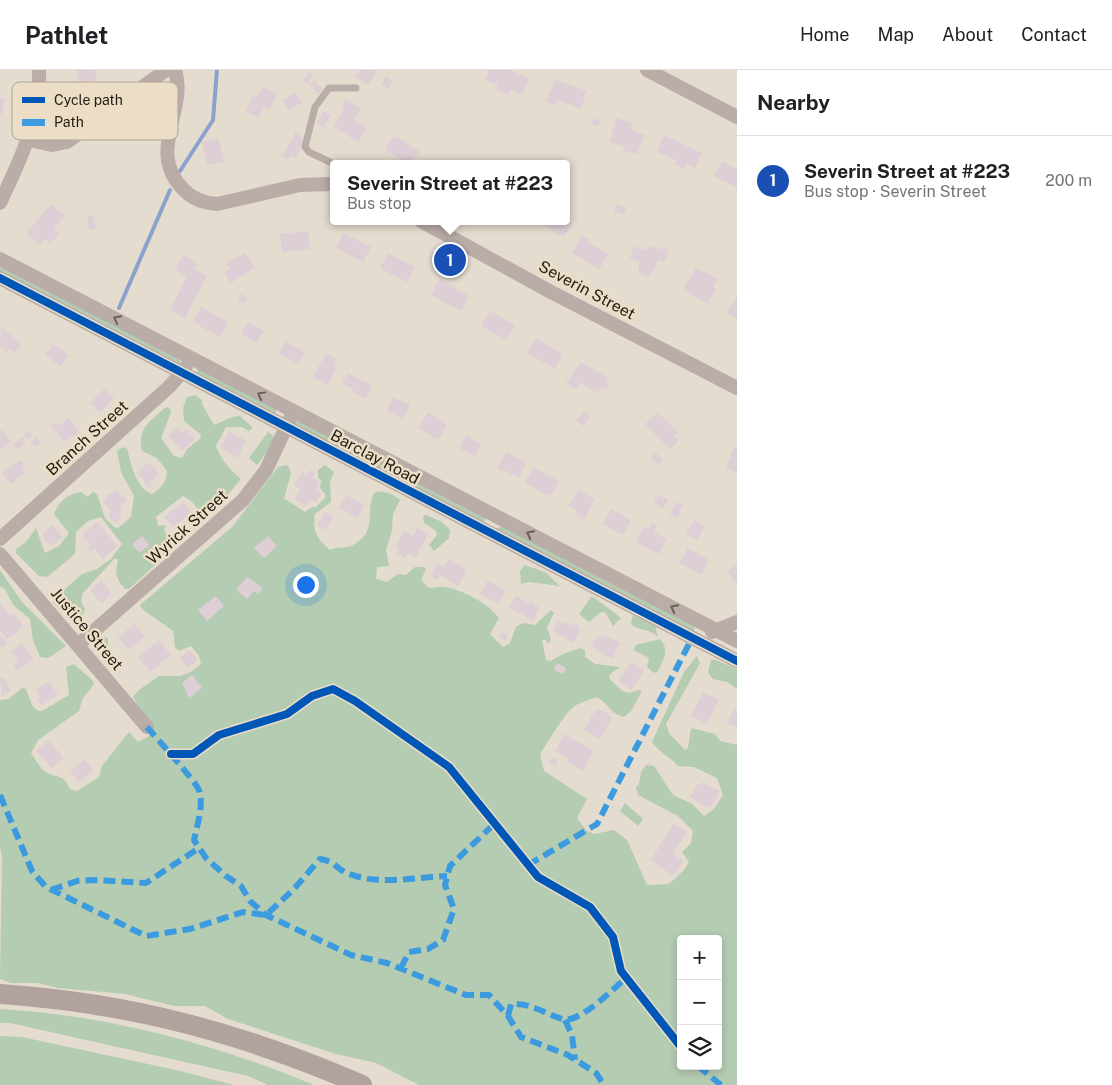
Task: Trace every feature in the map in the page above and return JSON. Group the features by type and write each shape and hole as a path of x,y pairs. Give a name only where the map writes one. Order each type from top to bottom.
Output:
{"main road":[{"path":"0,994 83,1002 162,1016 270,1048 362,1085"}],"street":[{"path":"150,82 166,70"},
{"path":"647,70 737,117"},
{"path":"0,203 29,140 52,146 70,140"},
{"path":"169,140 168,155 175,178 192,196 204,202 217,204 300,185 330,181"},
{"name":"Severin Street","path":"428,225 551,292 737,388"},
{"name":"Barclay Road","path":"0,259 737,641"},
{"name":"Barclay Road","path":"0,278 737,661"},
{"name":"Branch Street","path":"0,539 81,468 182,373 191,357"},
{"name":"Wyrick Street","path":"78,645 243,500 266,470 293,412"},
{"path":"487,532 496,516"},
{"name":"Justice Street","path":"0,554 147,727"},
{"path":"692,638 737,622"}],"lane":[{"path":"330,162 309,152 305,147 315,107 329,88 356,88"}],"green space":[{"path":"0,264 180,360 180,365 0,272"},
{"path":"198,369 276,409 276,413 274,415 196,374"},
{"path":"195,395 202,400 202,404 214,425 232,417 240,416 253,428 249,431 242,427 226,427 216,446 226,464 241,479 217,507 200,521 196,506 183,496 156,517 158,526 166,525 164,529 168,537 167,554 129,589 125,589 119,582 116,572 118,560 115,558 83,593 81,601 85,609 80,621 76,622 53,603 54,599 82,574 97,569 111,559 122,544 101,517 88,521 76,532 75,554 47,577 39,576 16,553 16,549 26,542 36,528 45,553 59,546 69,533 54,514 64,499 76,493 81,492 88,497 93,492 97,494 105,518 114,527 118,528 131,517 134,496 121,472 117,451 123,447 127,449 138,481 146,491 152,494 155,492 163,484 167,471 157,458 142,451 141,437 143,431 150,421 166,407 170,408 171,412 161,438 174,456 182,458 187,449 201,438 200,434 184,421 183,408 187,397"},
{"path":"299,420 485,518 484,523 295,428 294,423"},
{"path":"268,432 277,439 257,465 249,458"},
{"path":"286,465 289,467 291,474 284,498 305,512 312,507 316,507 325,498 325,494 320,488 321,480 318,478 318,470 325,465 334,472 330,483 331,502 315,514 314,525 316,534 330,550 348,547 361,540 368,528 370,507 374,493 387,493 400,500 393,514 392,531 386,549 389,566 377,567 376,579 387,582 398,574 406,575 415,567 423,567 426,569 421,580 429,588 443,587 460,591 475,598 495,613 499,618 490,634 503,647 510,643 516,627 523,623 535,625 551,610 554,613 547,627 551,640 548,644 546,640 542,640 546,660 550,661 565,653 581,648 585,650 585,657 595,664 620,667 610,674 609,678 622,691 630,693 638,690 642,691 631,711 624,717 620,716 597,697 583,702 571,709 540,754 544,771 587,799 577,818 586,830 594,834 614,830 627,840 647,885 669,884 684,870 689,862 682,852 691,843 693,831 678,816 638,795 636,787 639,784 641,772 646,765 654,766 673,795 692,804 704,816 714,809 723,795 717,778 694,767 678,766 652,742 684,672 697,656 700,663 666,724 669,733 685,750 688,748 691,728 715,734 720,741 737,745 737,1085 419,1085 376,1063 336,1054 228,1019 205,1006 174,1006 125,994 58,988 37,983 11,983 0,979 2,857 0,848 0,700 9,699 22,688 26,689 32,705 38,711 42,711 69,695 66,667 74,664 94,684 82,700 79,711 38,740 31,753 44,771 65,780 70,789 77,791 99,777 102,766 129,732 138,742 149,736 153,730 133,697 139,690 159,676 180,676 191,672 201,664 199,656 191,646 179,651 175,647 173,631 142,609 140,605 232,527 278,467"},
{"path":"426,515 442,522 450,530 449,538 434,551 429,545 437,535 436,531 424,523 423,516"},
{"path":"502,526 694,626 695,629 692,632 496,529"},
{"path":"525,565 545,572 560,586 529,582 521,584 520,571"},
{"path":"0,570 22,602 66,646 48,658 40,657 33,640 30,619 13,605 5,589 0,586"},
{"path":"591,597 621,618 613,626 605,612 601,612 589,622 579,614"},
{"path":"633,615 655,625 658,637 631,624"},
{"path":"101,637 108,639 114,669 102,659 97,645"},
{"path":"660,639 665,647 665,655 658,671 654,673 647,667 649,658 634,650 636,645"},
{"path":"711,660 716,660 737,669 737,689 727,682 713,679 708,672"},
{"path":"625,803 643,819 638,826 620,811"},
{"path":"0,1009 80,1018 160,1034 238,1057 314,1085 268,1085 248,1076 10,1023 0,1023"},
{"path":"0,1036 22,1037 176,1070 234,1085 0,1085"}],"building":[{"path":"76,70 95,70 97,80 78,82"},
{"path":"359,70 375,70 374,72 376,73 368,85 355,77"},
{"path":"489,70 510,70 529,78 522,95 511,90 509,95 496,90 498,85 485,80"},
{"path":"309,72 314,76 307,84 302,81"},
{"path":"386,76 393,81 388,89 381,84"},
{"path":"314,80 323,89 318,94 310,85"},
{"path":"555,80 587,91 581,109 558,100 556,105 546,102"},
{"path":"263,87 277,94 269,110 264,107 259,118 246,111 253,96 257,97"},
{"path":"295,92 302,102 289,111 282,101"},
{"path":"0,97 5,99 2,114 0,114"},
{"path":"345,99 361,109 354,119 367,128 358,142 334,127 344,108 341,106"},
{"path":"324,111 331,116 323,128 316,123"},
{"path":"593,118 600,121 597,127 591,123"},
{"path":"616,118 633,123 631,130 645,135 637,154 623,151 625,146 610,142"},
{"path":"296,132 305,141 295,158 291,156 288,160 282,156"},
{"path":"394,135 419,151 413,160 400,160 385,149"},
{"path":"664,135 702,153 695,168 686,164 684,169 674,164 676,160 657,152"},
{"path":"218,138 224,161 207,165 202,142"},
{"path":"722,161 737,169 737,188 714,176"},
{"path":"51,204 65,216 54,229 59,234 50,244 45,239 40,245 26,233"},
{"path":"617,204 626,208 623,215 614,211"},
{"path":"93,215 96,229 89,230 87,216"},
{"path":"570,221 573,223 563,237 545,225 570,225"},
{"path":"308,231 310,249 282,252 280,234"},
{"path":"343,233 371,247 363,262 336,248"},
{"path":"582,235 590,240 588,242 609,254 599,269 572,253"},
{"path":"634,246 647,251 649,246 660,250 661,247 669,250 664,263 658,260 653,273 650,272 649,277 638,273 639,261 630,258"},
{"path":"245,253 255,267 231,283 224,273 230,269 226,263"},
{"path":"388,253 415,267 407,282 380,268"},
{"path":"183,255 197,263 194,269 207,276 185,318 170,310 187,276 175,270"},
{"path":"696,268 718,279 713,287 717,289 707,304 683,289"},
{"path":"439,279 469,296 461,311 431,295"},
{"path":"241,294 248,297 245,304 238,300"},
{"path":"737,296 737,320 727,312"},
{"path":"201,307 228,322 220,337 193,322"},
{"path":"490,311 515,326 506,340 481,326"},
{"path":"248,322 264,331 257,343 241,334"},
{"path":"1,327 22,344 15,353 10,349 7,352 0,346"},
{"path":"536,338 563,354 555,369 527,353"},
{"path":"285,341 305,352 299,364 279,354"},
{"path":"53,344 69,355 61,366 45,355"},
{"path":"326,353 337,359 334,366 337,367 327,385 313,377"},
{"path":"581,362 608,378 605,382 609,385 606,390 602,387 598,393 580,382 576,389 566,383"},
{"path":"348,373 373,386 366,399 352,392 353,389 342,383"},
{"path":"104,389 114,398 101,412 90,403"},
{"path":"393,397 410,405 403,419 387,411"},
{"path":"584,411 590,416 583,426 576,421"},
{"path":"428,412 447,425 438,440 418,428"},
{"path":"658,412 678,432 674,435 679,440 670,449 645,424"},
{"path":"68,418 80,432 64,442 51,426 55,422 59,426"},
{"path":"177,427 182,433 186,429 195,439 182,451 168,435"},
{"path":"2,430 11,441 0,450 0,431"},
{"path":"28,430 33,436 28,439 23,434"},
{"path":"229,431 246,441 237,458 220,448"},
{"path":"466,435 481,444 475,456 459,448"},
{"path":"22,437 26,442 18,450 13,445"},
{"path":"36,437 41,443 36,447 31,441"},
{"path":"734,446 737,447 737,473 726,469"},
{"path":"506,452 526,463 519,477 497,468"},
{"path":"656,453 663,460 658,464 651,457"},
{"path":"20,460 25,466 22,469 25,473 11,484 2,473"},
{"path":"149,462 159,474 149,482 152,485 150,488 137,473"},
{"path":"534,467 559,481 550,497 525,482"},
{"path":"310,470 316,473 313,478 320,482 315,490 322,493 316,502 310,499 306,506 295,499 300,489 294,486 302,472 307,475"},
{"path":"116,490 122,497 124,495 127,499 120,508 122,511 119,514 122,517 115,523 108,516 112,512 103,502 108,497 106,496"},
{"path":"578,490 595,499 584,520 577,516 576,510 569,506"},
{"path":"346,495 365,505 358,518 339,508"},
{"path":"659,495 668,500 662,509 654,501"},
{"path":"183,502 192,513 173,527 164,517"},
{"path":"676,502 683,505 677,518 670,514"},
{"path":"611,509 631,520 623,535 603,524"},
{"path":"325,512 334,517 326,530 317,525"},
{"path":"695,520 705,527 696,540 686,534"},
{"path":"97,522 118,546 103,559 95,549 91,552 87,548 91,545 82,535"},
{"path":"652,523 657,526 654,532 667,539 659,554 636,542 644,526 649,529"},
{"path":"53,525 63,537 52,546 49,542 47,543 42,534"},
{"path":"417,528 428,534 416,557 408,553 405,558 397,553 399,548 395,546 404,531 413,536"},
{"path":"142,536 149,545 139,553 132,544"},
{"path":"268,536 277,546 264,558 254,548"},
{"path":"688,548 709,560 701,575 679,563"},
{"path":"449,559 467,570 458,586 440,575 437,580 430,576 437,564 444,567"},
{"path":"737,564 737,581 734,583 728,571"},
{"path":"247,577 263,588 258,594 254,591 247,599 236,590"},
{"path":"101,580 112,594 101,603 90,590"},
{"path":"488,580 506,591 499,604 480,594"},
{"path":"216,596 224,606 207,621 198,610"},
{"path":"516,596 529,603 530,600 539,608 533,621 509,607"},
{"path":"0,603 11,616 14,614 24,626 7,639 0,630"},
{"path":"558,620 573,626 575,623 579,625 578,627 581,629 574,643 553,631"},
{"path":"134,624 145,636 129,650 118,638"},
{"path":"502,632 508,635 506,641 499,638"},
{"path":"0,635 7,642 2,647 0,645"},
{"path":"602,635 621,642 612,659 591,646 597,636 600,638"},
{"path":"159,640 171,655 150,672 138,657"},
{"path":"22,643 34,659 16,671 13,666 18,662 11,652"},
{"path":"190,650 198,660 188,668 180,658"},
{"path":"631,662 644,671 632,690 618,681"},
{"path":"557,663 566,668 563,674 554,670"},
{"path":"192,675 202,688 189,698 182,683"},
{"path":"3,677 11,690 2,696 0,679"},
{"path":"49,681 58,695 41,705 37,699 40,696 36,690"},
{"path":"703,692 719,700 707,724 691,716"},
{"path":"735,708 737,710 737,728 727,723"},
{"path":"596,709 605,712 612,718 600,739 584,730"},
{"path":"564,734 594,751 583,771 566,761 567,758 555,751"},
{"path":"48,740 64,758 52,768 36,751"},
{"path":"553,757 558,760 555,766 549,762"},
{"path":"85,759 94,770 79,782 70,771"},
{"path":"702,782 720,791 710,809 690,797 698,784 700,785"},
{"path":"674,823 687,832 673,854 683,861 673,876 651,860"}],"waterway":[{"path":"180,171 213,120 217,70"},
{"path":"119,308 170,190"}],"marked path":[{"path":"528,865 597,824 692,638"},
{"path":"147,727 198,788 201,799 194,840 206,858 226,876 241,886 250,901 266,915 351,955 387,963 466,995 489,995 508,1016 521,1037 568,1055 596,1073 604,1085"},
{"path":"0,795 32,871 46,887 146,936 190,929 243,912 266,915 293,890 320,859 329,861 347,873 370,879 396,880 447,876"},
{"path":"401,968 409,952 428,949 443,940 454,909 445,885 450,866 494,824"},
{"path":"51,890 77,881 146,883 199,848"},
{"path":"508,1016 511,1004 518,1004 562,1019 577,1017 605,997 626,978"},
{"path":"565,1020 572,1035 575,1060"},
{"path":"703,1070 721,1085"}],"cycle path":[{"path":"0,278 737,661"},
{"path":"171,754 193,754 219,735 287,714 312,696 333,689 355,701 449,767 538,877 590,907 613,937 621,971 677,1042"}],"place":[{"name":"Severin Street at #223","path":"450,260"}]}
